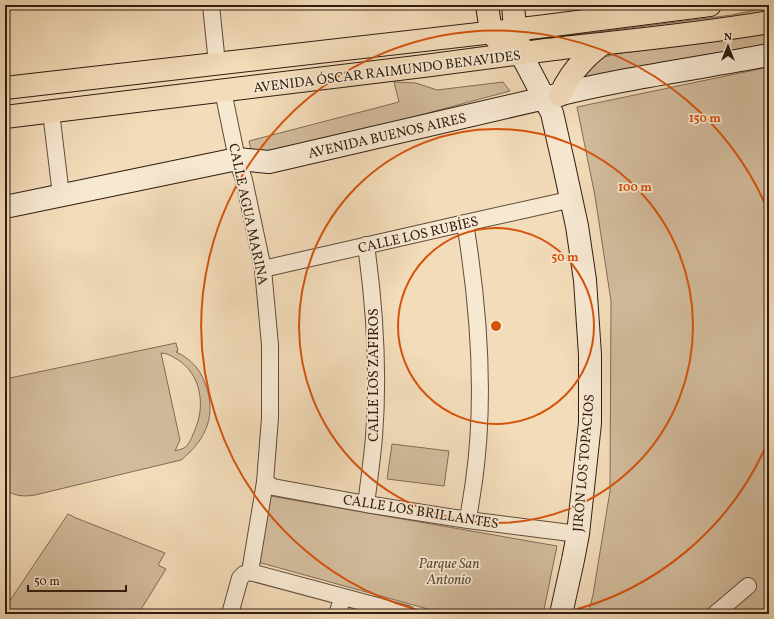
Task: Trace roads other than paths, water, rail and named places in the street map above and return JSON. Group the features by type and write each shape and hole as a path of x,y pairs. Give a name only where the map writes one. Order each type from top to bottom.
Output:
{"main road":[{"path":"487,5 491,32 515,55"},
{"path":"512,5 515,29 515,55"},
{"name":"AVENIDA ÓSCAR RAIMUNDO BENAVIDES","path":"5,88 538,27 710,5"},
{"name":"AVENIDA ÓSCAR RAIMUNDO BENAVIDES","path":"5,117 728,29 769,22"},
{"path":"552,97 584,59 602,44"},
{"name":"JIRÓN LOS TOPACIOS","path":"515,55 552,97 552,113 572,199 585,280 590,355 590,423 578,534 561,614"},
{"name":"AVENIDA BUENOS AIRES","path":"5,207 237,158 269,162 573,91 769,55"},
{"path":"51,112 94,78 101,106"}],"street":[{"path":"211,5 218,64"},
{"name":"CALLE AGUA MARINA","path":"223,91 263,269 270,345 270,418 265,482 245,575"},
{"path":"51,112 61,195"},
{"name":"CALLE LOS RUBÍES","path":"263,269 572,199"},
{"path":"466,222 476,296 480,369 478,443 468,520"},
{"name":"CALLE LOS ZAFIROS","path":"366,245 373,308 376,372 374,436 366,504"},
{"name":"CALLE LOS BRILLANTES","path":"265,482 273,487 366,504 468,520 578,534"},
{"path":"230,614 245,575 343,597 408,614"},
{"path":"715,614 748,586"},
{"path":"337,614 343,597"}],"park label":[{"name":"Parque San Antonio","path":"449,572"}]}
